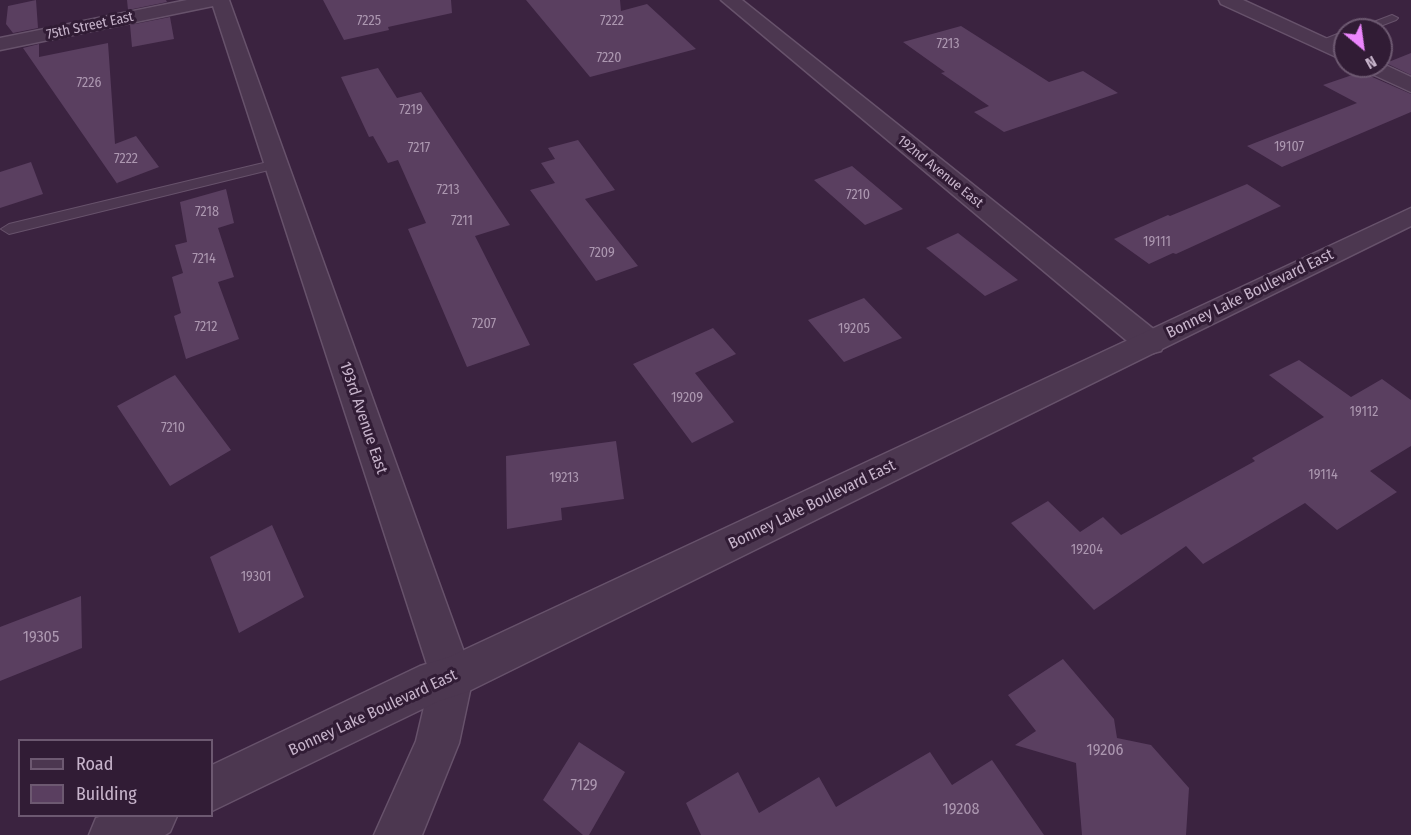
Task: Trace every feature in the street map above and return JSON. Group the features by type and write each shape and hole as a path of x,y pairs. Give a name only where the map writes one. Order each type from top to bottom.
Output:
{"street":[{"name":"75th Street East","path":"0,45 218,0"},
{"name":"193rd Avenue East","path":"218,0 452,677"},
{"name":"192nd Avenue East","path":"730,0 1150,343"},
{"path":"1228,0 1333,49"},
{"path":"1393,77 1411,85"},
{"name":"Bonney Lake Boulevard East","path":"213,788 435,681 452,677 1411,216"},
{"path":"398,835 437,743 452,677"},
{"path":"113,835 152,817"}],"lane":[{"path":"1321,44 1333,40"},
{"path":"9,229 276,164"}],"building":[{"path":"36,0 38,28 13,33 6,24 8,6"},
{"path":"127,0 166,0 167,2 128,10"},
{"path":"323,0 451,0 452,13 388,27 389,30 344,40"},
{"path":"526,0 620,0 621,11 647,4 696,49 590,77"},
{"path":"170,17 174,39 132,47 130,25"},
{"path":"961,26 1049,82 1083,71 1118,93 1004,132 974,112 989,106 941,73 945,72 903,42"},
{"path":"108,43 115,144 136,136 159,167 117,183 118,185 23,48 39,44 39,57"},
{"path":"1411,53 1411,75 1393,66 1393,60"},
{"path":"378,68 397,98 421,92 510,225 475,236 530,345 467,367 408,229 426,223 398,160 388,163 373,136 369,137 341,77"},
{"path":"1343,78 1375,78 1411,94 1411,112 1282,167 1247,146 1357,103 1323,85"},
{"path":"578,140 615,190 585,199 638,266 596,281 530,190 555,183 541,163 555,159 548,148"},
{"path":"31,162 43,194 0,208 0,172"},
{"path":"852,166 903,209 865,225 814,180"},
{"path":"1247,184 1281,206 1149,264 1114,239 1168,215"},
{"path":"226,189 234,223 218,228 234,277 218,282 239,339 186,359 174,316 181,313 172,277 183,273 175,245 187,242 180,202"},
{"path":"958,233 1018,280 985,296 926,248"},
{"path":"864,298 902,338 844,362 808,320"},
{"path":"713,328 736,354 695,373 734,422 692,443 633,364"},
{"path":"1299,360 1351,397 1382,379 1411,400 1411,446 1370,471 1397,492 1337,530 1305,503 1203,564 1186,546 1094,610 1011,523 1048,501 1080,532 1103,517 1121,535 1255,461 1252,458 1324,417 1269,375"},
{"path":"175,375 231,450 170,486 117,406"},
{"path":"616,441 624,499 561,508 562,520 507,529 506,456"},
{"path":"272,525 304,597 239,633 210,557"},
{"path":"81,596 82,648 0,681 0,627"},
{"path":"1063,659 1114,719 1117,738 1151,745 1189,788 1186,835 1082,835 1076,763 1015,745 1036,731 1008,695"},
{"path":"579,742 625,772 589,835 583,835 543,800"},
{"path":"930,752 952,785 992,760 1044,835 701,835 686,803 738,772 759,813 819,777 836,807"}]}
